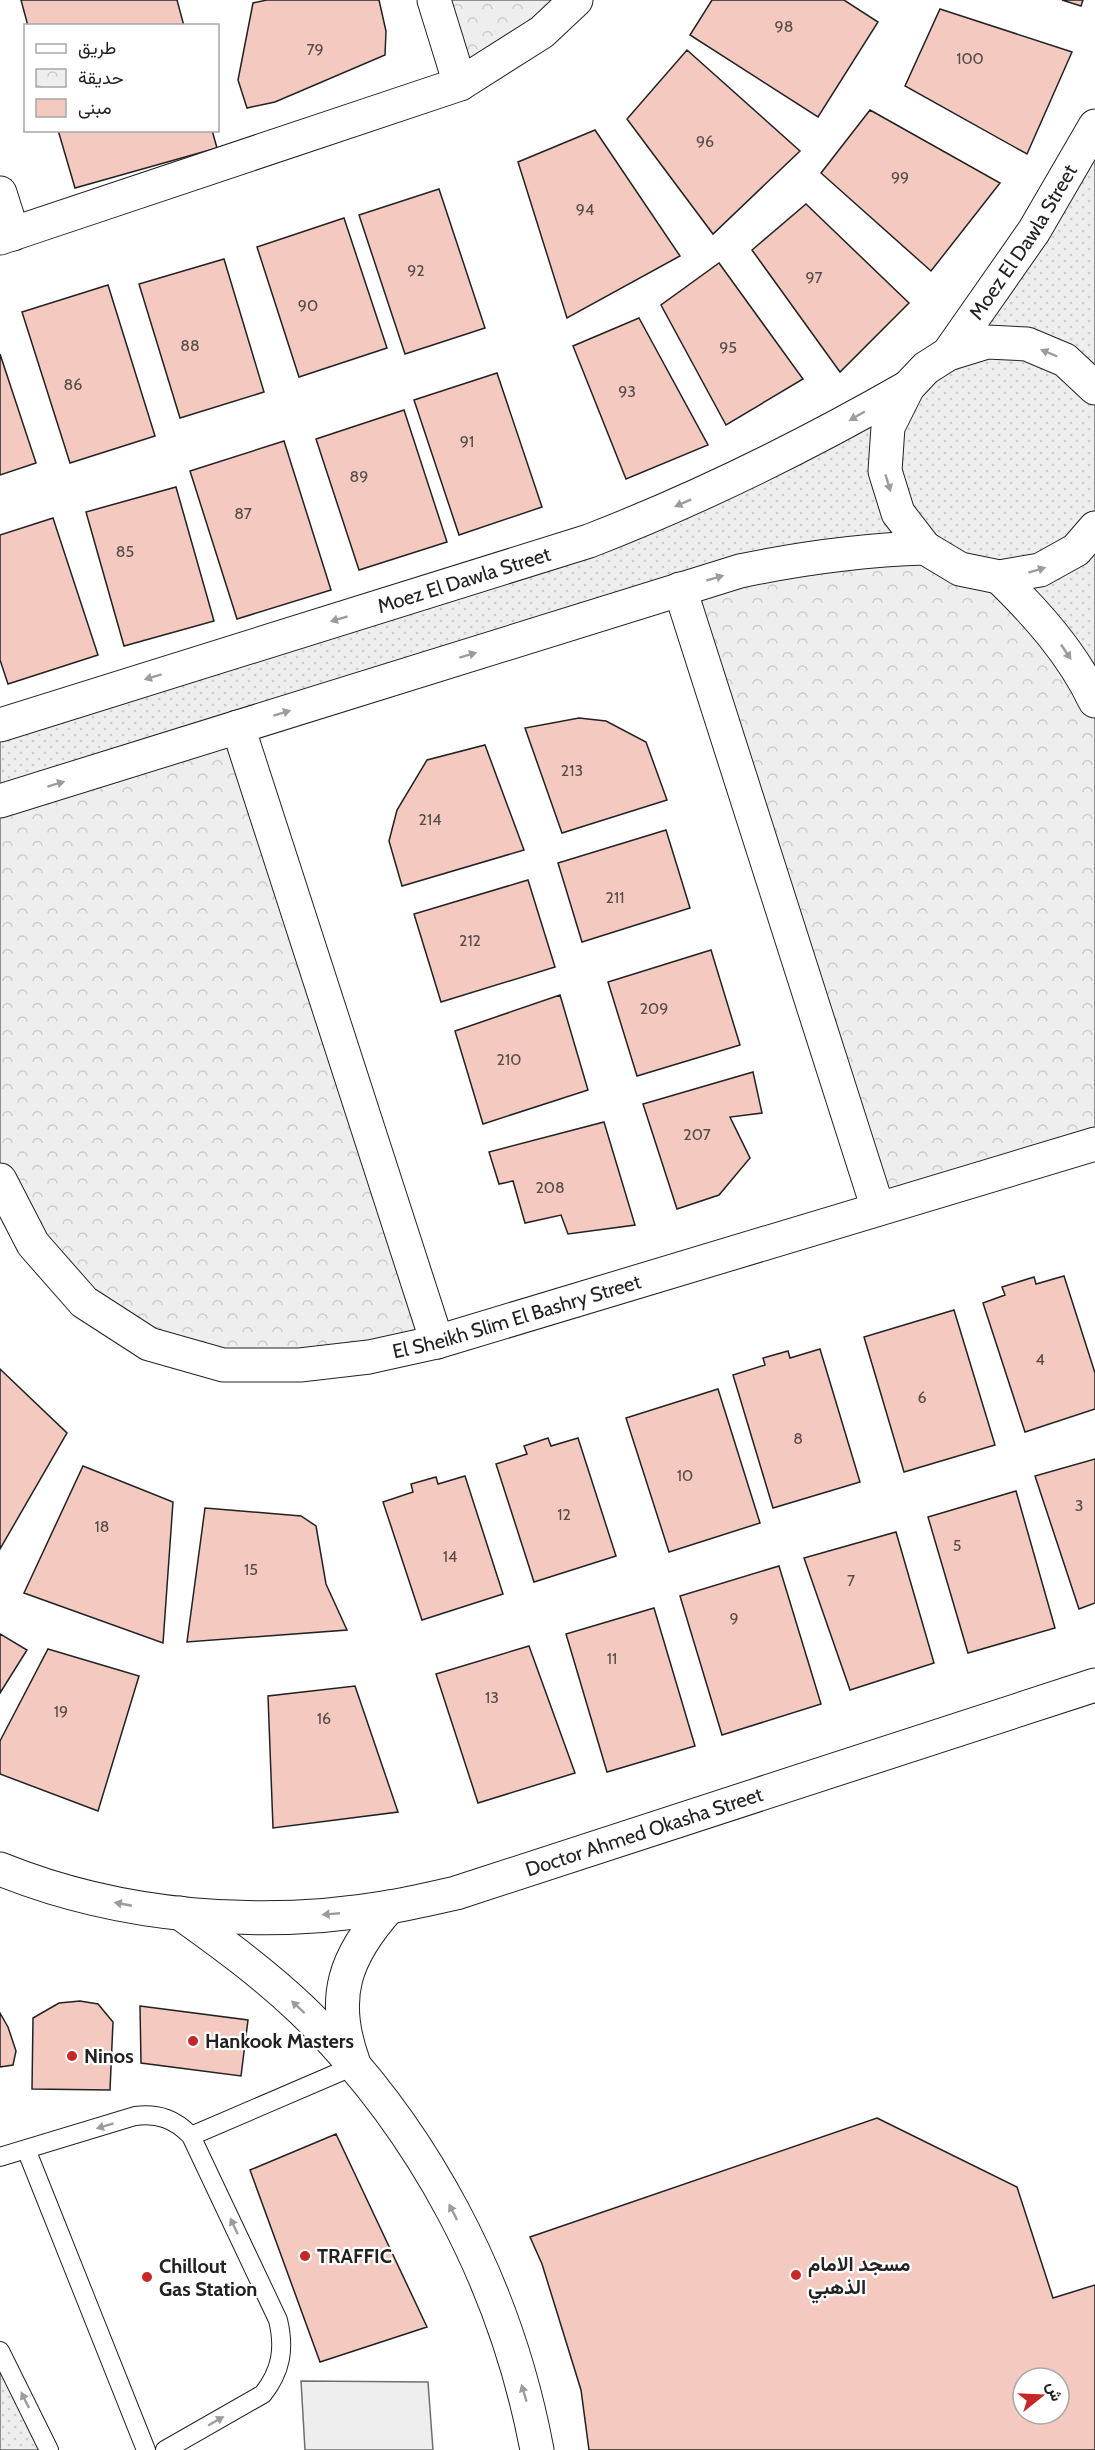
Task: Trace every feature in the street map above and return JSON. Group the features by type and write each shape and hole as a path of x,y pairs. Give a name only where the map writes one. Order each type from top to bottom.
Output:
{"street":[{"path":"434,0 460,84"},
{"path":"0,193 6,236 460,84 542,32 576,0"},
{"name":"Moez El Dawla Street","path":"948,354 1034,231 1095,126"},
{"path":"1095,388 1065,360 1028,344 987,342 948,354 926,368 908,387 888,427 885,471 898,513 925,548 960,569 999,577 1040,570 1076,550 1095,528"},
{"name":"Moez El Dawla Street","path":"0,725 589,541 655,515 784,456 908,387"},
{"path":"0,801 740,571 801,558 863,550 925,548"},
{"path":"999,577 1033,610 1064,647 1095,701"},
{"path":"680,588 878,1209"},
{"path":"238,727 437,1342"},
{"name":"El Sheikh Slim El Bashry Street","path":"0,1180 33,1244 84,1302 149,1344 223,1365 300,1365 369,1357 437,1342 1095,1144"},
{"name":"Doctor Ahmed Okasha Street","path":"0,1869 66,1891 123,1904 180,1913 233,1917 285,1917 389,1907 456,1893 1095,1686"},
{"path":"354,2066 346,2043 342,2019 343,1993 348,1970 358,1947 389,1907"},
{"path":"180,1913 243,1958 301,2009 354,2066 402,2128 438,2184 479,2263 507,2335 529,2410 537,2450"}],"lane":[{"path":"191,2136 354,2066"},
{"path":"0,2157 148,2114 172,2120 191,2136 278,2320 282,2352 272,2382 263,2394 165,2450"},
{"path":"26,2150 146,2450"},
{"path":"0,2351 49,2450"}],"green space":[{"path":"434,0 576,0 460,84"},
{"path":"1095,126 1095,701 863,550 0,801 0,725 589,541 908,387"},
{"path":"863,550 999,577 1095,701 1095,1144 878,1209 680,589"},
{"path":"238,727 437,1342 223,1365 84,1302 0,1180 0,801"},
{"path":"0,2351 49,2450 0,2450"},
{"path":"301,2381 428,2382 433,2450 305,2450"}],"building":[{"path":"21,0 177,0 183,24 27,24"},
{"path":"267,0 379,0 386,31 385,55 275,102 247,108 238,80 253,3"},
{"path":"712,0 844,0 878,22 818,117 690,35"},
{"path":"1062,0 1083,0 1081,6"},
{"path":"940,9 1072,52 1027,154 905,86"},
{"path":"687,50 800,151 713,234 627,119"},
{"path":"870,110 1000,183 931,271 821,173"},
{"path":"595,130 680,256 567,318 518,162"},
{"path":"59,132 213,132 217,148 75,188"},
{"path":"439,189 485,328 405,354 359,215"},
{"path":"806,204 909,303 840,372 752,250"},
{"path":"344,218 387,348 299,377 257,247"},
{"path":"224,259 264,392 180,418 139,284"},
{"path":"719,263 803,379 726,425 661,305"},
{"path":"108,285 155,436 70,463 22,312"},
{"path":"639,318 708,445 626,479 573,346"},
{"path":"0,354 36,463 0,475"},
{"path":"497,373 542,507 459,535 414,400"},
{"path":"404,410 447,542 359,570 316,439"},
{"path":"284,441 331,590 237,619 190,471"},
{"path":"176,487 214,621 124,646 86,512"},
{"path":"53,518 98,655 8,684 0,660 0,535"},
{"path":"579,718 606,721 646,742 667,800 562,833 525,728"},
{"path":"485,745 524,850 402,886 389,841 397,810 427,760"},
{"path":"666,830 690,908 582,942 558,863"},
{"path":"528,880 555,967 441,1002 414,914"},
{"path":"711,950 740,1045 637,1076 608,982"},
{"path":"560,995 588,1090 483,1124 455,1031"},
{"path":"753,1072 762,1113 730,1117 750,1158 719,1195 677,1209 643,1104"},
{"path":"604,1122 635,1225 568,1234 561,1215 525,1223 513,1181 499,1184 489,1152"},
{"path":"1064,1276 1095,1373 1095,1409 1025,1432 983,1303 1005,1295 1002,1287 1034,1277 1036,1284"},
{"path":"954,1310 995,1445 904,1472 864,1337"},
{"path":"820,1349 860,1482 773,1508 733,1375 765,1365 763,1358 788,1351 790,1358"},
{"path":"0,1369 67,1433 0,1549"},
{"path":"718,1389 760,1523 669,1552 626,1418"},
{"path":"548,1438 551,1446 578,1438 616,1556 534,1582 496,1464 527,1454 524,1446"},
{"path":"1095,1459 1095,1603 1079,1609 1035,1476"},
{"path":"83,1466 173,1502 163,1643 24,1593"},
{"path":"465,1476 503,1594 422,1620 383,1502 413,1492 411,1484 436,1477 438,1484"},
{"path":"1016,1491 1055,1628 968,1653 928,1517"},
{"path":"205,1508 301,1516 316,1526 326,1584 347,1630 187,1642"},
{"path":"896,1532 934,1663 850,1690 804,1558"},
{"path":"779,1566 821,1704 722,1735 680,1596"},
{"path":"654,1608 695,1746 607,1772 566,1634"},
{"path":"0,1634 27,1650 0,1693"},
{"path":"529,1646 575,1773 478,1803 436,1674"},
{"path":"48,1649 139,1676 98,1811 0,1774 0,1741"},
{"path":"355,1686 398,1812 273,1828 268,1696"},
{"name":"Ninos","path":"80,2001 98,2004 113,2022 110,2090 32,2089 33,2018 59,2003"},
{"name":"Hankook Masters","path":"140,2006 248,2020 241,2076 141,2063"},
{"path":"0,2013 8,2027 16,2051 13,2065 0,2067"},
{"name":"مسجد الامام الذهبي","path":"877,2118 1017,2187 1053,2298 1095,2285 1095,2450 589,2450 581,2390 542,2264 530,2237"},
{"path":"336,2134 427,2327 320,2362 250,2170"}],"place":[{"name":"Hankook Masters","path":"193,2041"},
{"name":"Ninos","path":"72,2056"},
{"name":"TRAFFIC","path":"305,2256"},
{"name":"مسجد الامام الذهبي","path":"796,2275"},
{"name":"Chillout Gas Station","path":"147,2277"}]}
